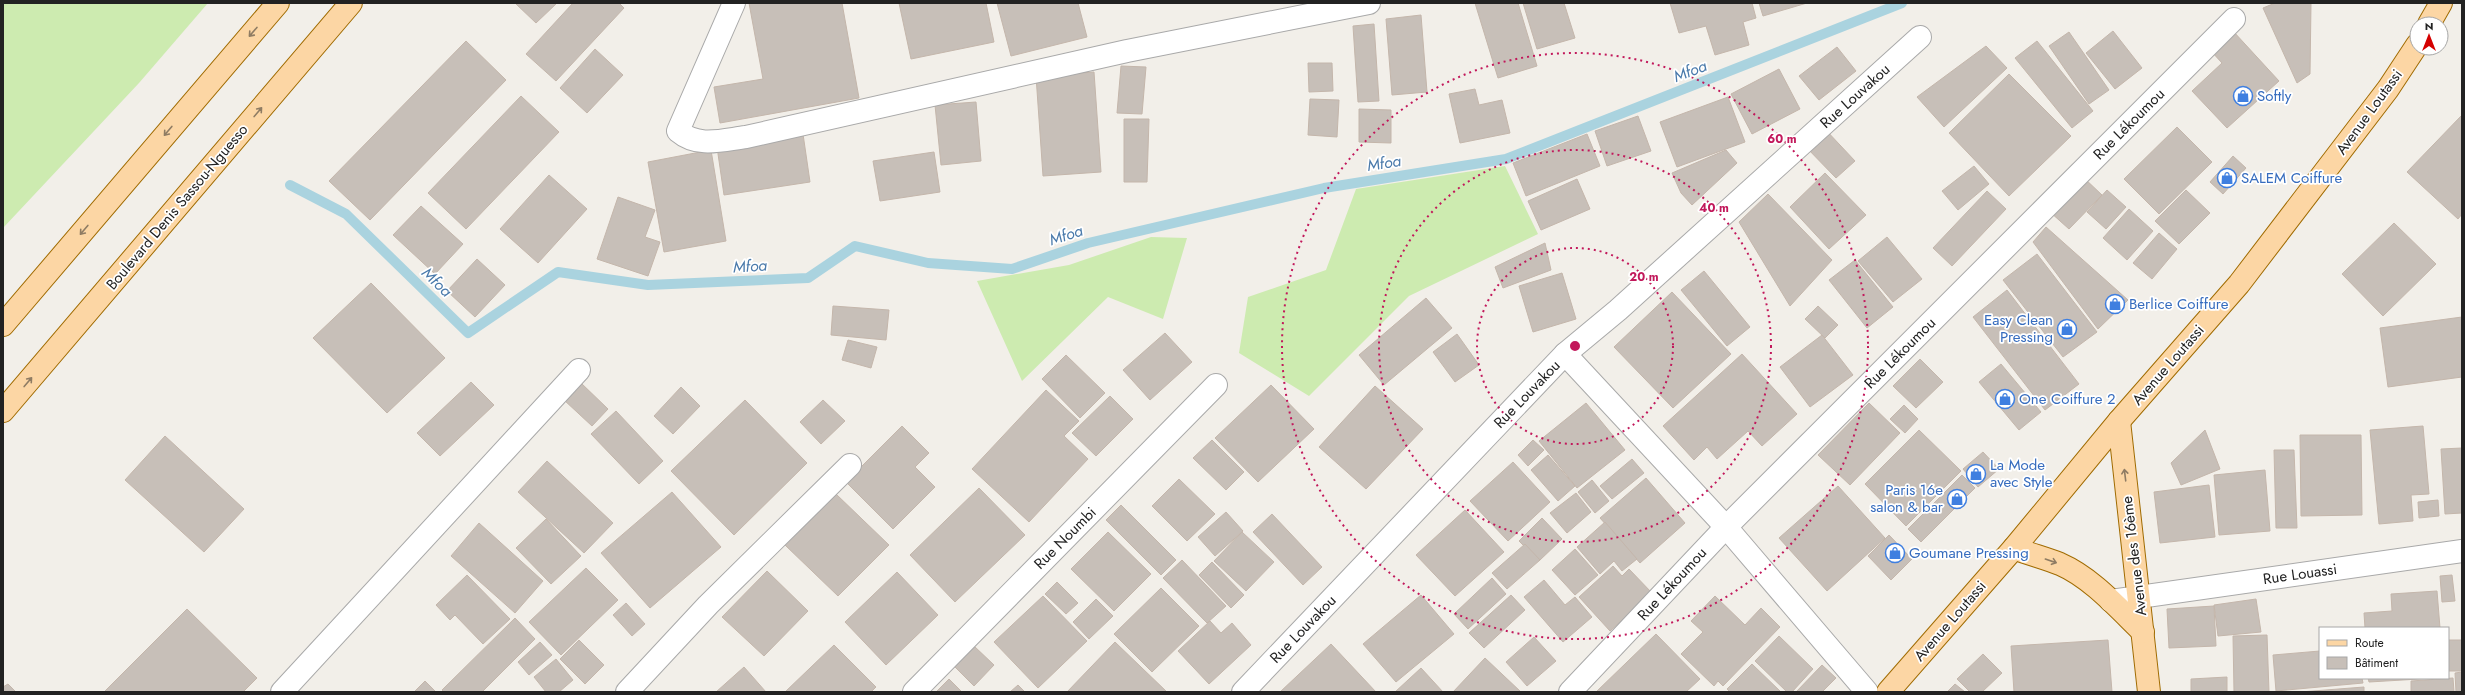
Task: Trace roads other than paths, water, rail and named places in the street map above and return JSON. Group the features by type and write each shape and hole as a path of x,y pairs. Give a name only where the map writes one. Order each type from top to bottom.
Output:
{"main road":[{"path":"3,325 278,3"},
{"name":"Boulevard Denis Sassou-Nguesso","path":"3,411 351,3"},
{"path":"2434,16 2441,3"},
{"name":"Avenue Loutassi","path":"1888,692 2014,548 2118,421 2239,284 2388,89 2409,56"},
{"name":"Avenue des 16ème","path":"2118,421 2143,632 2148,692"},
{"path":"2014,548 2060,565 2074,572 2111,601 2143,632"}],"street":[{"path":"734,3 678,131 687,138 703,143 746,137 1127,51 1369,3"},
{"name":"Rue Lékoumou","path":"1570,692 1726,527 2234,18"},
{"name":"Rue Louvakou","path":"1243,692 1565,354 1624,305 1920,37"},
{"path":"1565,354 1726,527 1867,692"},
{"path":"282,692 579,370"},
{"name":"Rue Noumbi","path":"914,692 1216,384"},
{"path":"627,692 708,605 850,464"},
{"name":"Rue Louassi","path":"2111,601 2462,551"}],"waterway":[{"name":"Mfoa","path":"290,185 346,214 468,333 558,272 648,285 808,278 855,246 928,263 1012,269 1088,243 1324,188 1506,159 1902,3"}],"place":[{"name":"Softly","path":"2243,96"},
{"name":"SALEM Coiffure","path":"2227,178"},
{"name":"Berlice Coiffure","path":"2115,304"},
{"name":"Easy Clean Pressing","path":"2067,329"},
{"name":"One Coiffure 2","path":"2005,399"},
{"name":"La Mode avec Style","path":"1976,474"},
{"name":"Paris 16e salon & bar","path":"1957,499"},
{"name":"Goumane Pressing","path":"1895,553"}]}
